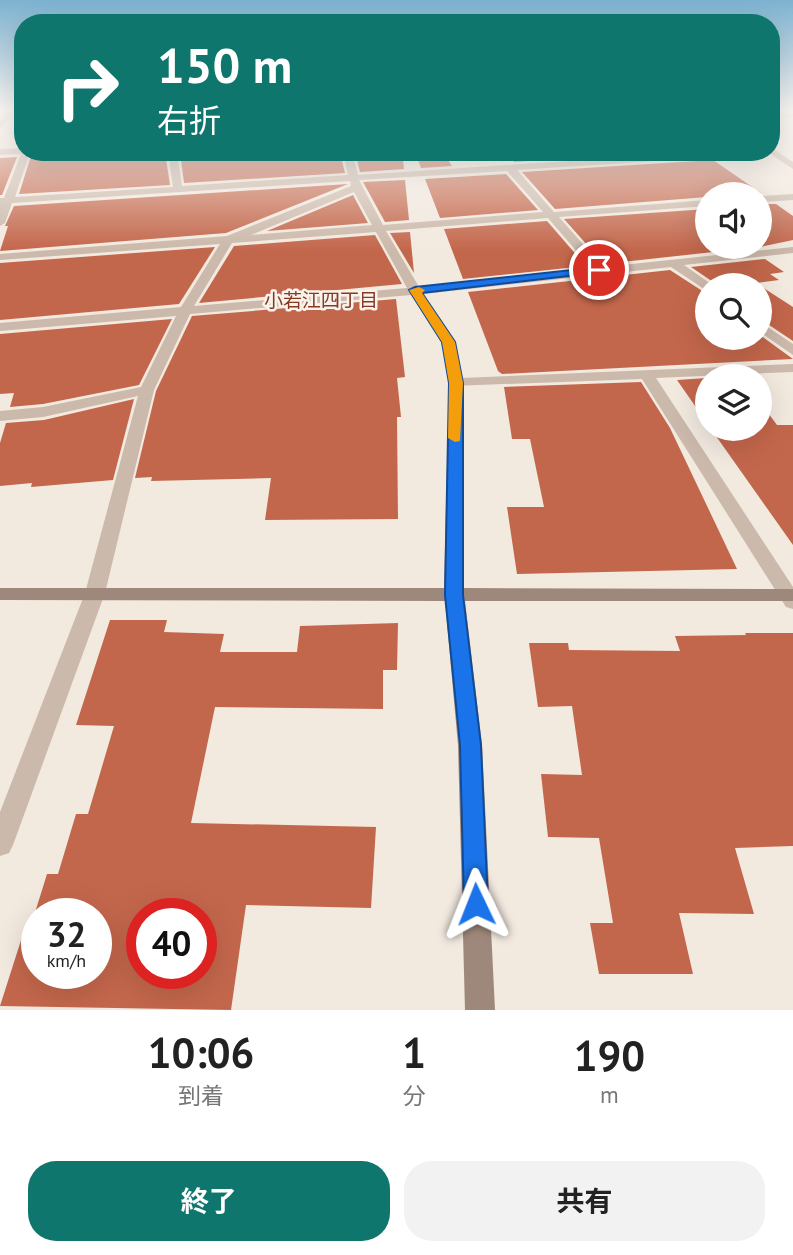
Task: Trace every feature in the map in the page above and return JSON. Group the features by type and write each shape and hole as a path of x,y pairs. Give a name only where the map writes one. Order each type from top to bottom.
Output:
{"street":[{"path":"0,223 4,201 20,161"},
{"path":"173,161 178,190"},
{"path":"349,161 354,182 415,290 448,342 456,383 454,595 470,745 480,1010"},
{"path":"4,201 354,182 615,161"},
{"path":"510,168 599,270"},
{"path":"0,845 95,593 147,390 186,309 228,240 354,182"},
{"path":"772,198 793,197"},
{"path":"0,257 695,204"},
{"path":"0,327 415,290 793,250"},
{"path":"673,262 695,278"},
{"path":"772,335 793,351"},
{"path":"456,383 793,368"},
{"path":"647,375 792,597"},
{"path":"0,416 43,412 147,390"},
{"path":"0,594 792,597"}],"building":[{"path":"14,157 15,161 2,195 0,195 0,158"},
{"path":"29,161 166,161 170,185 19,194"},
{"path":"181,161 342,161 345,173 184,183"},
{"path":"357,161 403,161 404,169 360,172"},
{"path":"418,161 449,161 452,166 421,168"},
{"path":"714,161 745,182 695,182 695,198 555,209 522,172"},
{"path":"506,174 538,210 440,218 425,179"},
{"path":"405,180 409,220 385,222 363,182"},
{"path":"348,184 226,233 0,251 8,226 5,226 14,206"},
{"path":"353,195 368,223 267,231"},
{"path":"772,204 793,216 793,240 772,244"},
{"path":"695,210 695,254 604,264 564,219"},
{"path":"547,221 586,266 463,279 444,229"},
{"path":"410,232 414,273 390,233"},
{"path":"375,235 402,284 199,303 234,246"},
{"path":"215,247 179,304 0,320 0,263"},
{"path":"765,259 784,272 700,273 691,267"},
{"path":"670,270 695,286 695,350 772,350 772,344 793,359 502,374 498,371 468,292"},
{"path":"772,294 793,307 793,341 772,327"},
{"path":"396,299 405,377 397,378 401,417 397,417 398,519 265,520 271,478 151,481 152,477 135,478 156,391 192,316"},
{"path":"172,319 139,385 43,404 10,407 14,393 0,394 0,334"},
{"path":"695,379 695,406 677,380"},
{"path":"641,382 670,428 737,569 517,574 507,507 544,507 530,439 512,439 504,387"},
{"path":"134,399 113,480 31,487 32,483 0,486 0,443 6,423 44,420"},
{"path":"772,418 777,425 793,425 793,545 719,441 772,441"},
{"path":"110,620 167,620 164,632 224,634 220,652 297,652 300,626 398,623 397,670 383,670 383,709 215,707 191,823 376,827 371,908 246,905 231,1010 0,1006 21,940 21,989 112,989 112,898 40,898 47,874 58,874 76,814 88,814 114,726 76,725"},
{"path":"745,633 793,633 793,846 735,848 754,914 679,913 693,974 599,974 590,923 613,923 599,838 548,837 541,774 582,775 572,706 538,707 529,643 568,643 569,650 680,651 675,636 746,635"}],"slow traffic":[{"path":"419,290 415,290 448,342 456,383 455,438"}],"district":[{"name":"小若江四丁目","path":"321,300"}],"route":[{"path":"476,904 470,745 454,595 456,383 448,342 415,290 599,270"}]}
